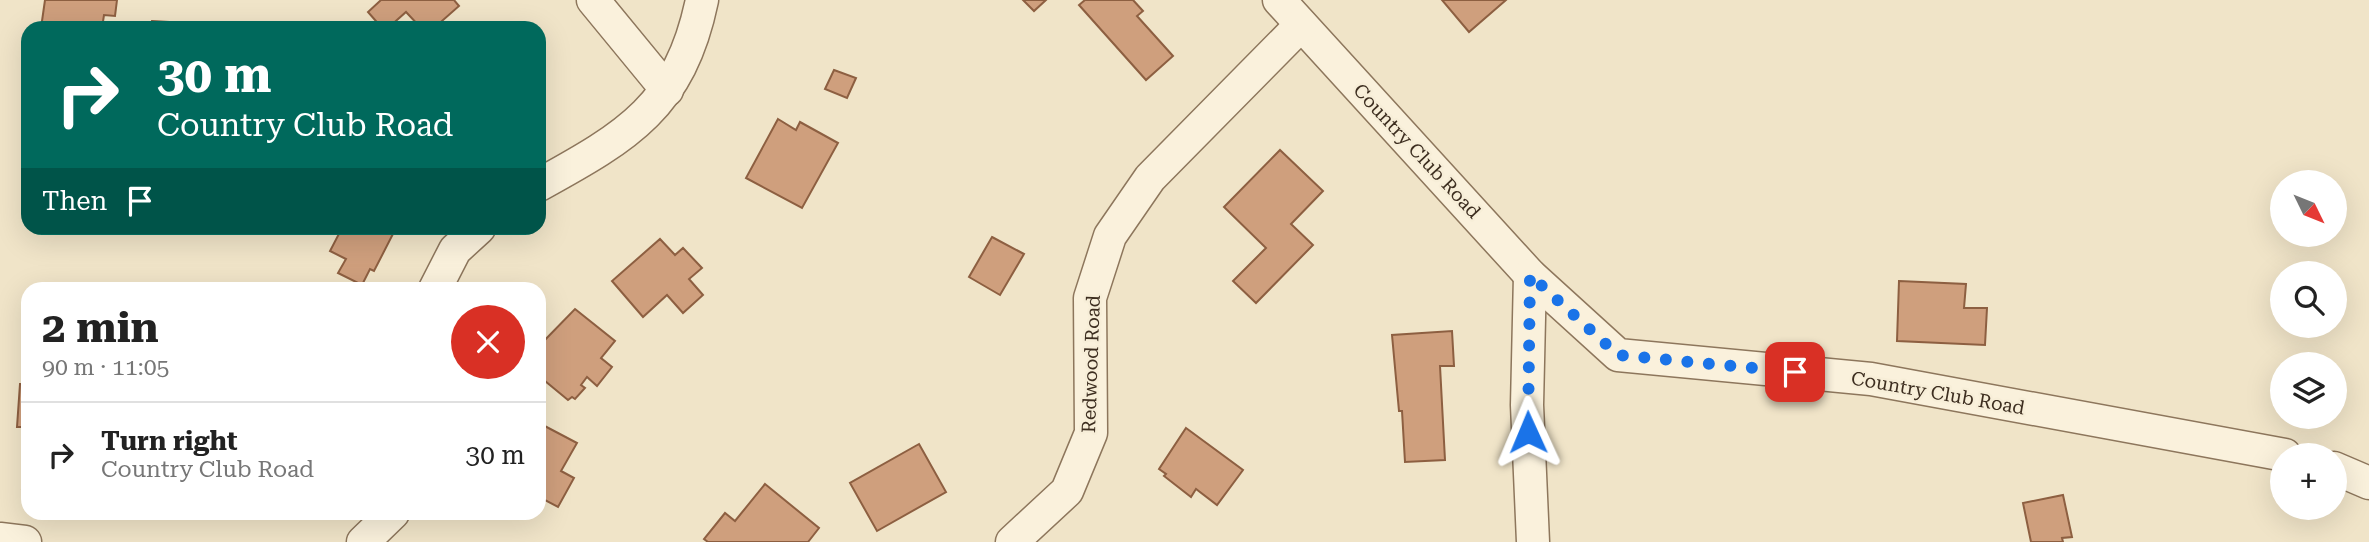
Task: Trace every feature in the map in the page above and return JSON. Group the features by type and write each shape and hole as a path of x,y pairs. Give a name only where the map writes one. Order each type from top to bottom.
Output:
{"street":[{"path":"593,0 667,90"},
{"path":"546,181 634,127 667,90 694,38 702,0"},
{"name":"Country Club Road","path":"1279,0 1530,275 1618,355 1871,379 2270,452"},
{"name":"Redwood Road","path":"1012,542 1068,491 1091,433 1090,298 1110,236 1150,178 1301,25"},
{"path":"439,282 455,250 471,235"},
{"path":"1530,275 1527,405 1533,542"},
{"path":"2347,473 2369,482"},
{"path":"363,542 386,520"},
{"path":"0,539 25,542"}],"building":[{"path":"45,0 117,0 115,16 104,15 103,21 42,21"},
{"path":"381,0 454,0 459,6 442,21 414,21 406,12 396,21 376,21 368,12"},
{"path":"1023,0 1046,0 1034,11"},
{"path":"1085,0 1133,0 1143,11 1137,16 1173,56 1146,80 1079,5"},
{"path":"1442,0 1506,0 1469,32"},
{"path":"834,70 856,78 847,98 825,89"},
{"path":"778,119 796,130 800,122 838,143 802,208 746,178"},
{"path":"1280,150 1323,191 1291,224 1313,245 1256,303 1233,281 1266,248 1224,207"},
{"path":"338,235 392,235 374,271 370,269 364,282 356,282 338,273 346,259 330,251"},
{"path":"992,237 1024,254 1000,295 969,277"},
{"path":"660,239 675,255 683,248 702,268 689,279 703,295 683,313 667,295 643,317 612,281"},
{"path":"1899,281 1966,284 1964,308 1987,308 1985,345 1897,341"},
{"path":"575,309 615,341 601,358 612,367 597,386 587,377 581,385 585,388 575,399 572,397 568,400 546,382 546,339"},
{"path":"1452,331 1454,366 1440,366 1445,460 1405,462 1402,411 1399,411 1392,335"},
{"path":"20,384 21,384 21,427 17,427"},
{"path":"546,427 577,443 561,471 574,478 558,507 546,501"},
{"path":"1186,428 1243,470 1217,505 1196,489 1191,497 1159,469"},
{"path":"919,444 946,492 877,531 850,483"},
{"path":"765,484 819,528 808,542 708,542 704,539 725,513 735,521"},
{"path":"2063,495 2072,537 2062,538 2063,542 2031,542 2023,503"}],"route":[{"path":"1528,432 1530,275 1618,355 1795,372"}]}
